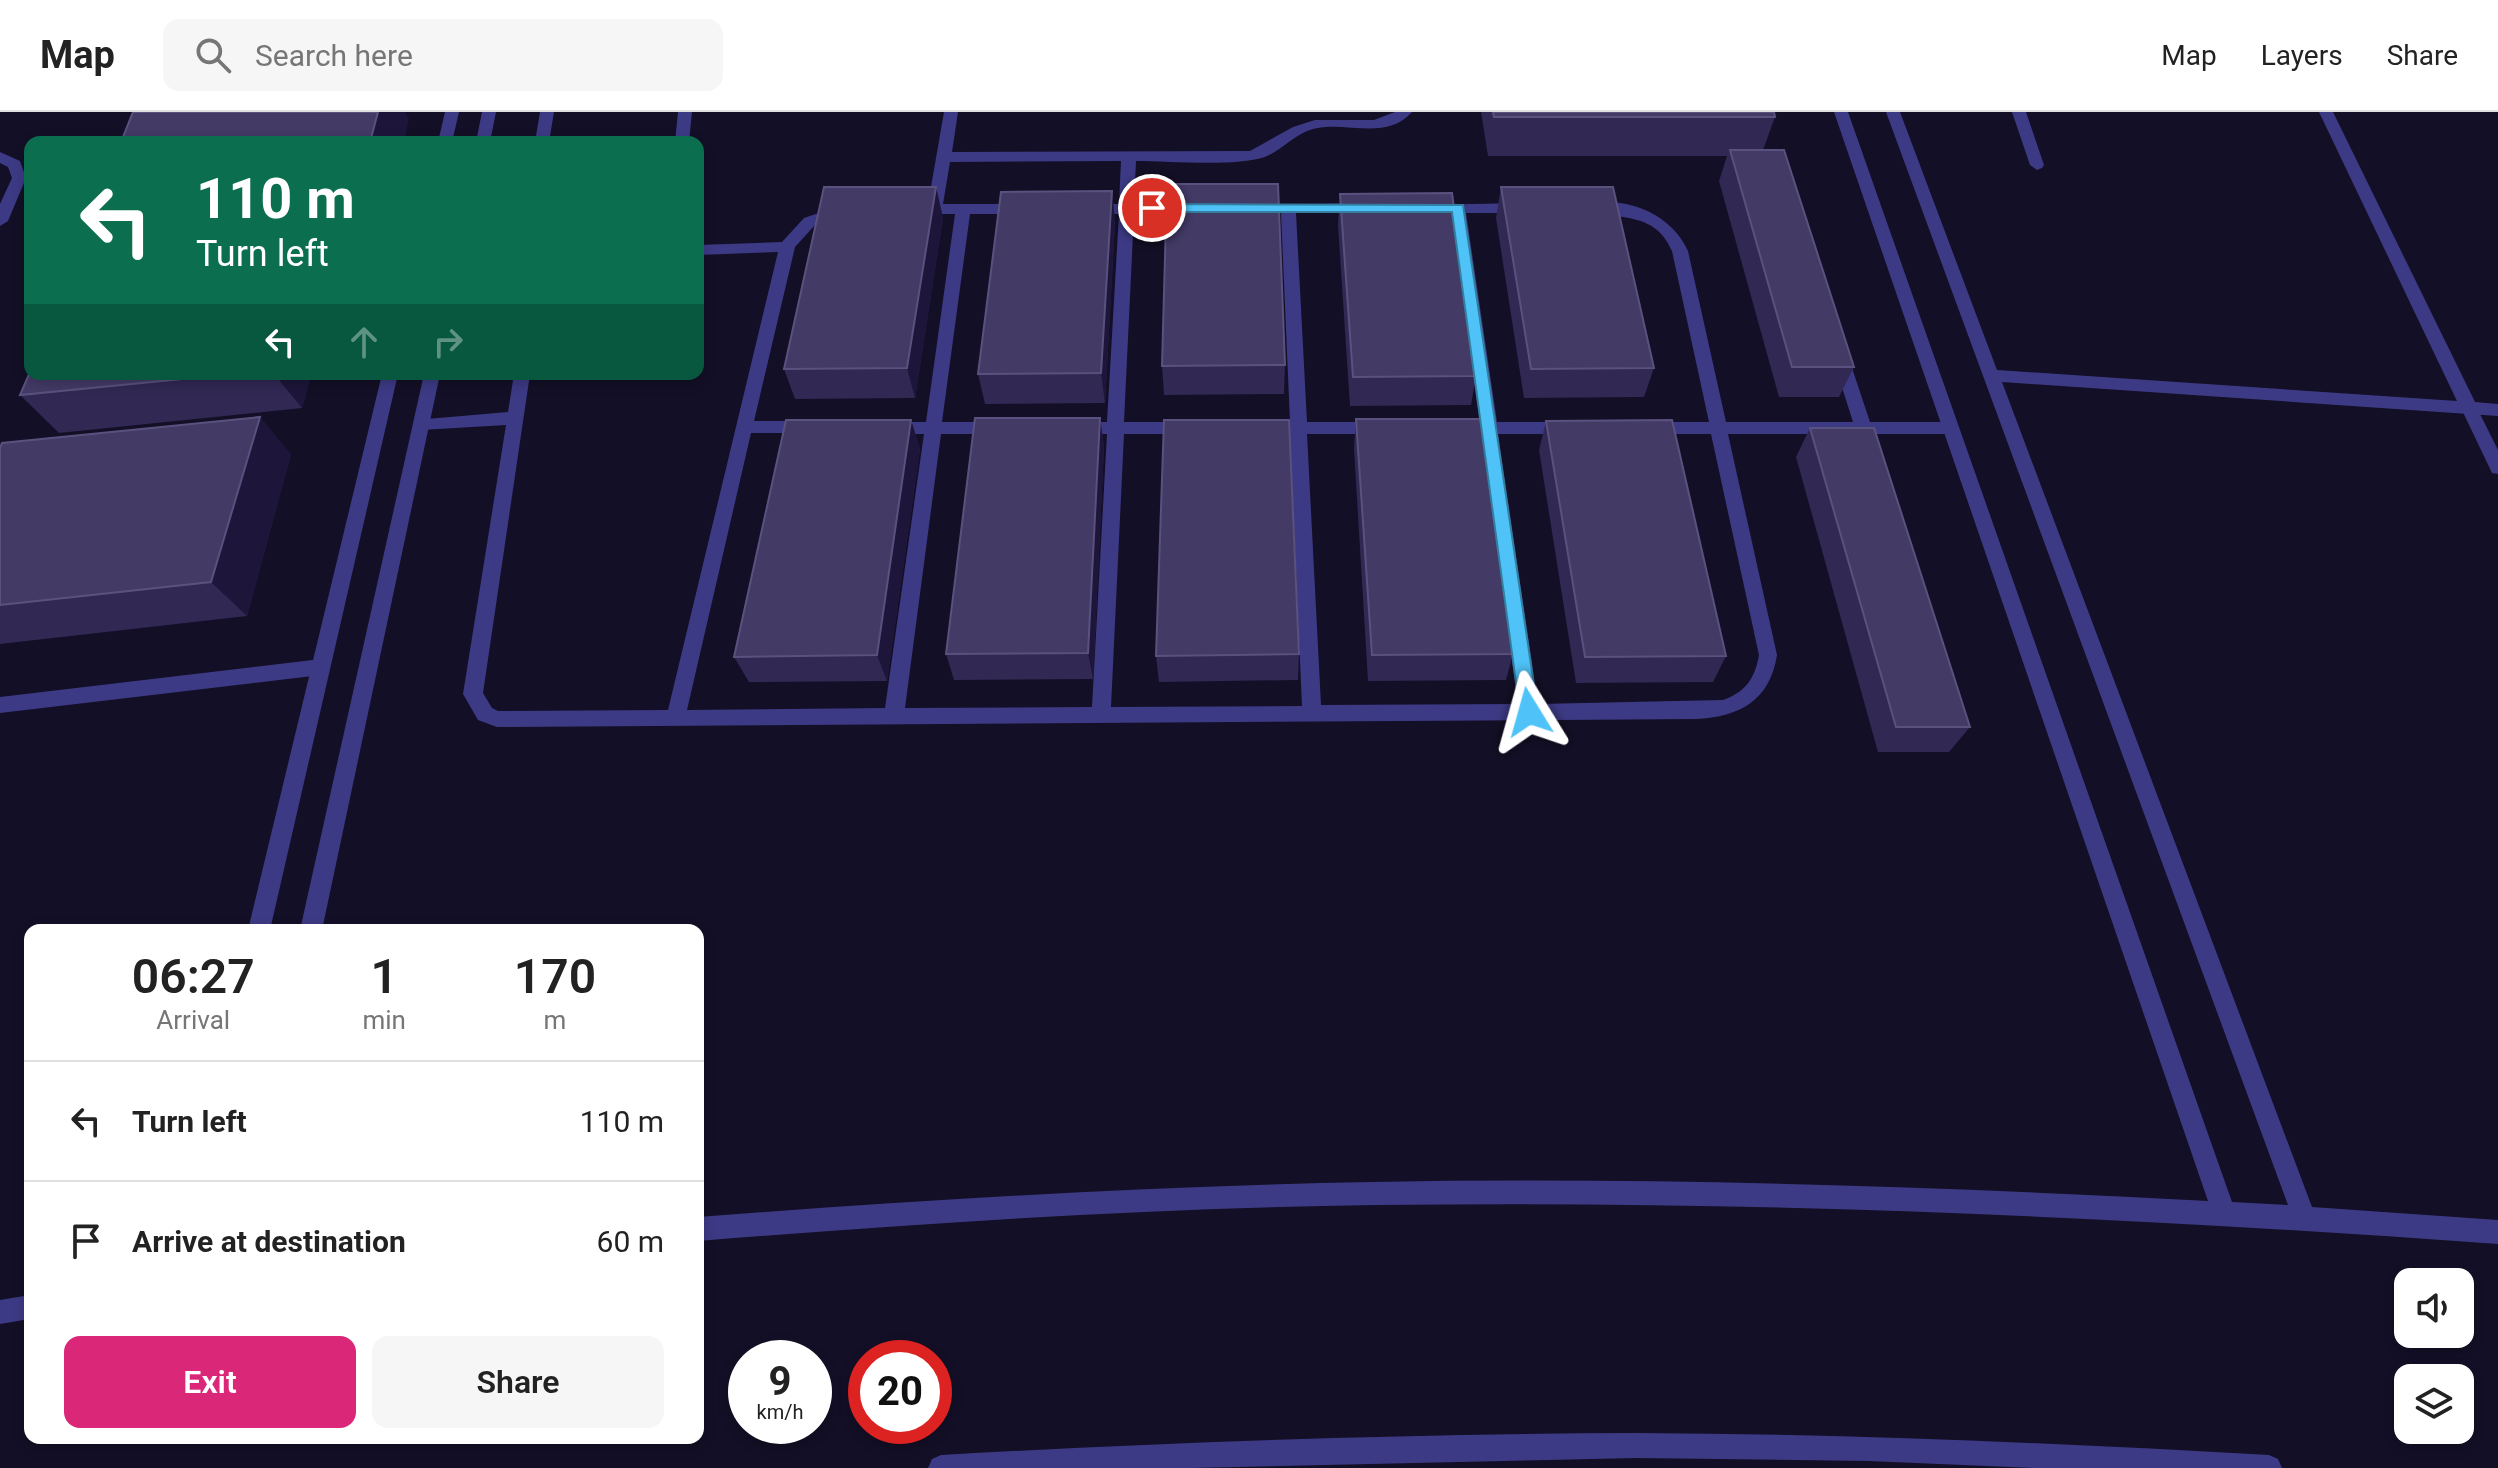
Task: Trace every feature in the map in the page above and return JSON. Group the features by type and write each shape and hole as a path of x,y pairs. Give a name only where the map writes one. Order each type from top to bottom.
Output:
{"street":[{"path":"446,136 452,112"},
{"path":"484,136 489,112"},
{"path":"543,136 547,112"},
{"path":"683,136 685,112"},
{"path":"935,209 951,112"},
{"path":"944,157 1250,156 1272,150 1293,132 1311,125 1377,124 1405,112"},
{"path":"1841,112 2223,1211"},
{"path":"1893,112 2304,1216"},
{"path":"2019,112 2037,165"},
{"path":"2326,112 2498,468"},
{"path":"0,157 15,164 19,178 0,221"},
{"path":"1101,714 1129,157"},
{"path":"1288,208 1312,713"},
{"path":"888,209 1381,208"},
{"path":"1412,208 1535,208"},
{"path":"1458,208 1529,712"},
{"path":"521,380 474,682 476,705 485,714 513,721 676,716 1716,711 1734,706 1761,686 1768,655 1677,240 1669,230 1644,214 1612,208 1566,208"},
{"path":"676,716 787,247 798,229 808,222 833,212 857,209"},
{"path":"894,715 963,209"},
{"path":"704,250 787,247"},
{"path":"1835,338 1872,458"},
{"path":"1991,375 2498,410"},
{"path":"260,924 389,380"},
{"path":"312,924 431,380"},
{"path":"421,424 515,418"},
{"path":"745,427 823,427"},
{"path":"870,427 1024,428"},
{"path":"1054,428 1207,428"},
{"path":"1237,428 1394,428"},
{"path":"1441,428 1596,428"},
{"path":"1627,428 1951,428"},
{"path":"0,705 321,667"},
{"path":"704,1229 1002,1207 1246,1197 1488,1192 1763,1194 2223,1211 2498,1232"},
{"path":"0,1312 24,1308"},
{"path":"941,1468 1181,1453 1459,1446 1768,1446 2017,1454 2269,1468"}],"building":[{"path":"133,112 378,112 372,136 123,136"},
{"path":"1493,112 1774,112 1775,117 1494,117"},
{"path":"1730,150 1784,150 1854,367 1792,367"},
{"path":"1167,184 1278,184 1285,365 1162,366"},
{"path":"824,187 936,187 907,368 784,369"},
{"path":"1501,187 1613,187 1654,368 1531,369"},
{"path":"1112,191 1101,373 978,374 1001,192"},
{"path":"1452,193 1476,376 1353,377 1340,194"},
{"path":"27,380 172,380 20,395"},
{"path":"260,417 211,582 0,605 2,443"},
{"path":"975,418 1100,418 1088,653 946,654"},
{"path":"1356,419 1481,419 1513,654 1372,655"},
{"path":"786,420 911,420 877,655 734,657"},
{"path":"1164,420 1289,420 1299,654 1156,656"},
{"path":"1672,420 1726,656 1585,657 1546,421"},
{"path":"1810,428 1874,428 1970,727 1896,727"}],"route":[{"path":"1152,208 1458,208 1529,712"}]}
